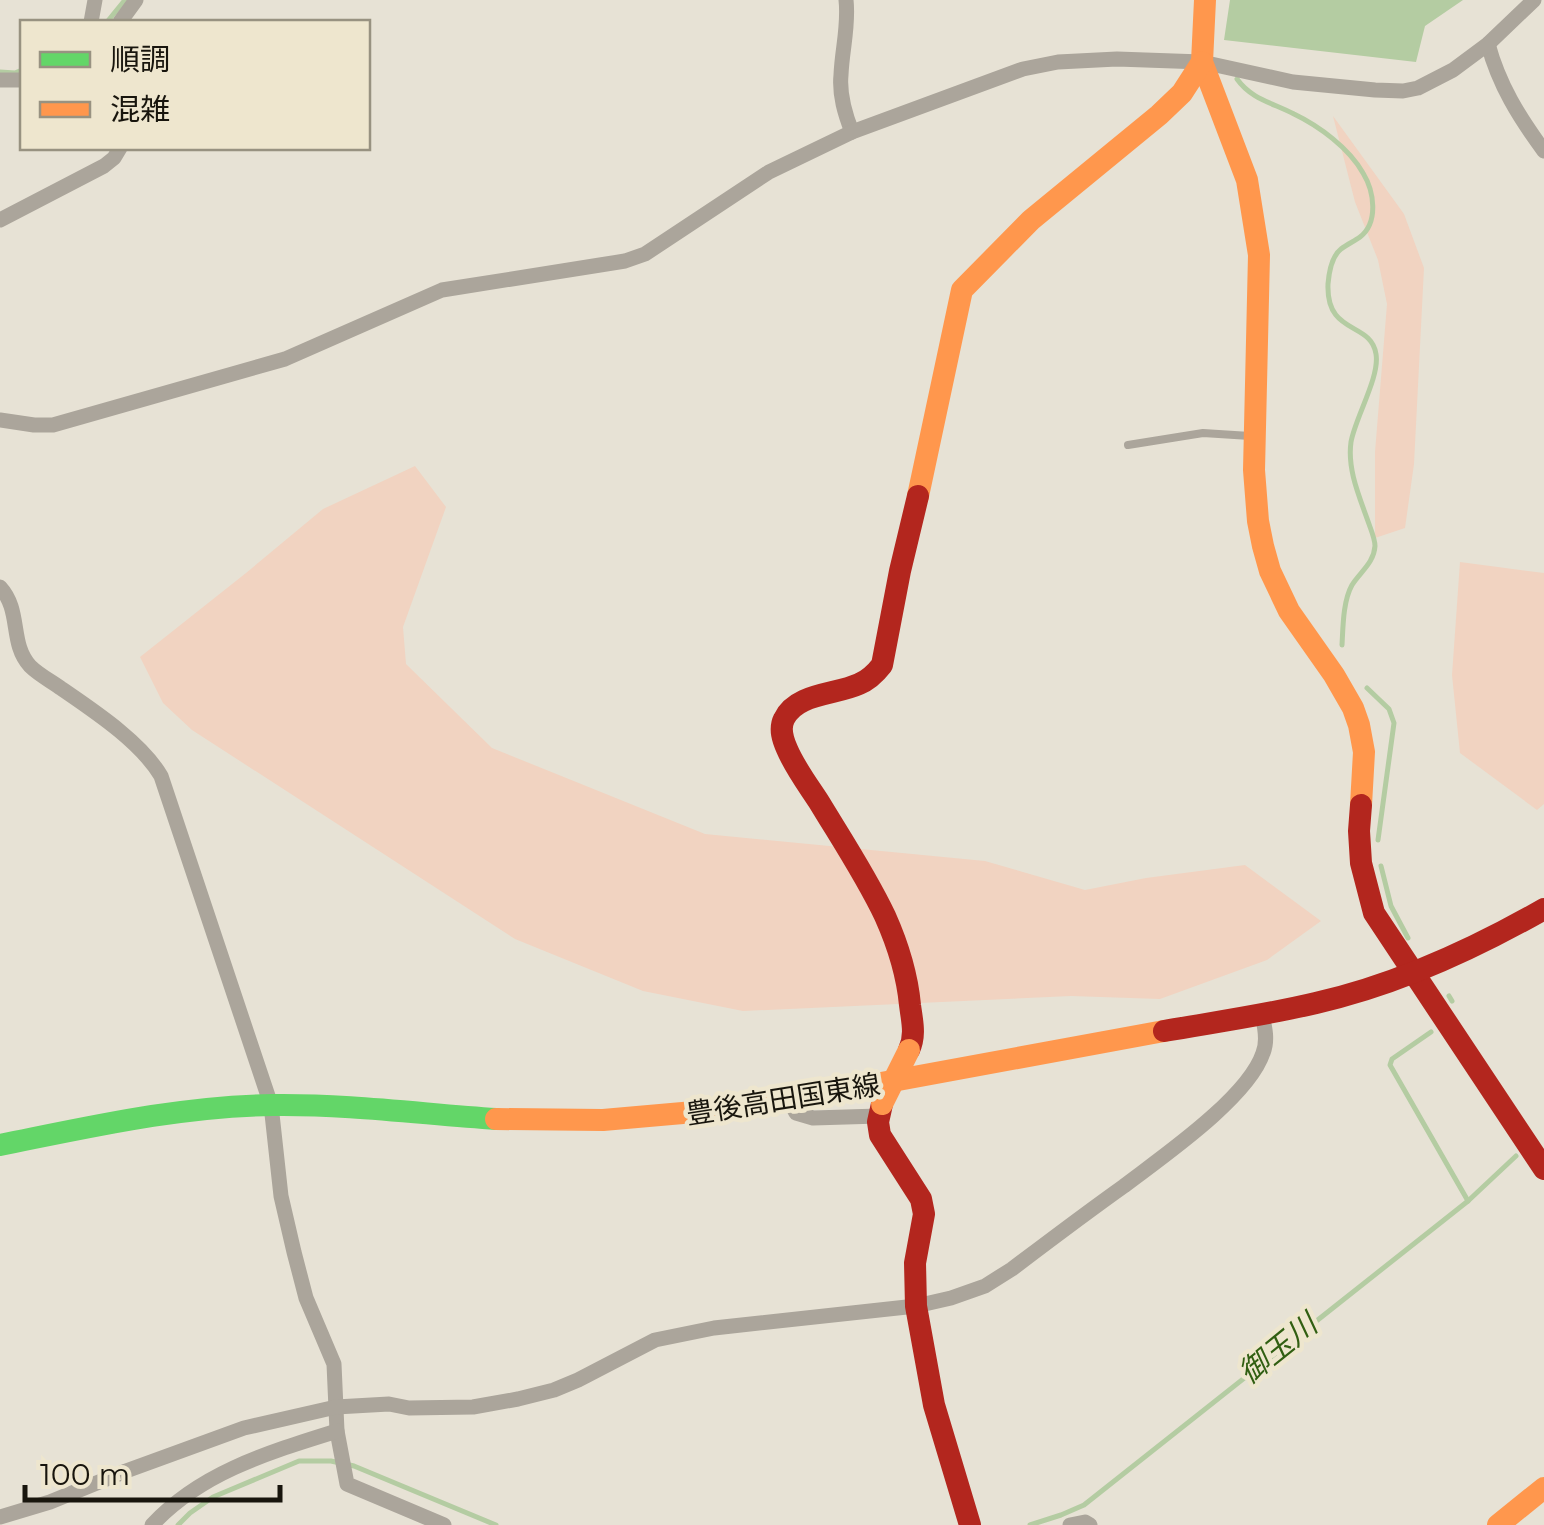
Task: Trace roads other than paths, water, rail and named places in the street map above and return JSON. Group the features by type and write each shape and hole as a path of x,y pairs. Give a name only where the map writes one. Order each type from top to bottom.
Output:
{"street":[{"path":"846,0 847,29 840,78 844,110 852,132"},
{"path":"1205,0 1202,62 1247,180 1260,255 1254,437 1255,492 1263,544 1293,618 1358,721 1365,764 1359,827 1366,892 1386,934 1544,1169"},
{"path":"0,420 53,426 285,359 442,290 644,254 760,177 852,132 1024,69 1058,62 1117,59 1202,62 1292,82 1403,91 1418,88 1452,70 1488,44 1534,0"},
{"path":"1488,44 1496,72 1518,116 1544,151"},
{"path":"970,1525 934,1405 916,1306 914,1263 924,1214 921,1200 878,1128 880,1110 914,1039 904,968 896,942 856,864 788,752 780,730 787,712 802,702 868,681 882,665 962,290 1032,220 1182,93 1202,62"},
{"path":"0,220 104,166 119,150"},
{"path":"0,587 13,607 18,643 32,669 143,750 161,776 271,1106 281,1196 306,1298 334,1364 337,1431 347,1484 438,1524"},
{"name":"豊後高田国東線","path":"0,1145 138,1118 226,1108 357,1106 553,1121 694,1114 789,1100 1319,1003 1414,973 1488,940 1544,909"},
{"path":"0,1517 50,1502 244,1428 336,1408 389,1404 409,1408 473,1408 554,1390 655,1340 714,1328 916,1306 984,1286 1202,1125 1228,1100 1263,1055 1266,1028 1262,1015"},
{"path":"789,1100 796,1113 813,1118 880,1110"},
{"path":"152,1525 204,1484 245,1462 337,1431"},
{"path":"1498,1525 1544,1488"},
{"path":"1070,1525 1090,1525"}],"lane":[{"path":"1128,445 1203,434 1254,437"}],"waterway":[{"path":"109,20 125,0"},
{"path":"0,72 20,71"},
{"path":"1237,79 1256,96 1304,119 1333,139 1357,164 1372,197 1372,215 1366,231 1335,256 1328,284 1334,312 1366,336 1376,354 1374,374 1353,432 1350,452 1355,484 1375,546 1349,591 1342,645"},
{"path":"1367,688 1389,709 1394,723 1378,840"},
{"path":"1381,866 1391,906 1408,938"},
{"path":"1449,996 1452,1001"},
{"path":"1431,1032 1392,1059 1390,1065 1468,1201"},
{"name":"御玉川","path":"1030,1525 1084,1505 1468,1201 1516,1156"},
{"name":"御玉川","path":"178,1525 213,1497 299,1461 354,1466 496,1525"}]}
